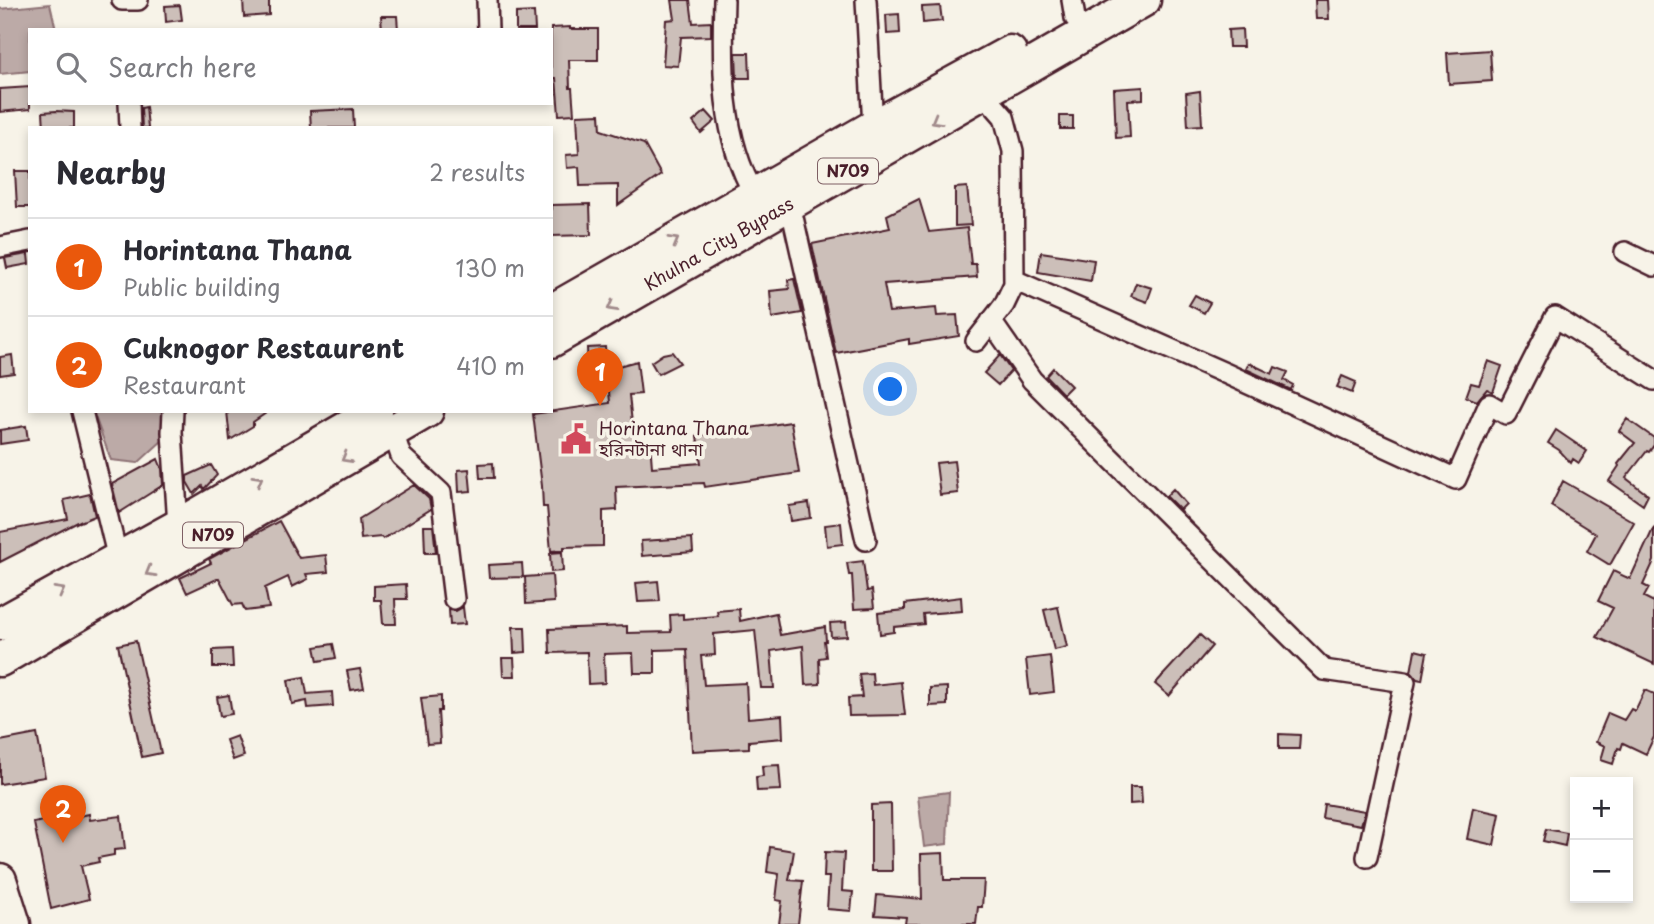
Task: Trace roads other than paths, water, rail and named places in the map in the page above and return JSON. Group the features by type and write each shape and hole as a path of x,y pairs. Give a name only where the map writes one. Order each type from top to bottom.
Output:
{"highway":[{"name":"Khulna City Bypass","path":"553,310 1073,9 1108,0"},
{"name":"Khulna City Bypass","path":"553,340 1144,0"},
{"name":"N709","path":"0,624 178,526 384,421 418,413"},
{"name":"N709","path":"0,660 384,421"},
{"path":"0,880 14,924"}],"street":[{"path":"122,0 138,0"},
{"path":"487,0 488,28"},
{"path":"724,0 723,41 729,120 743,175 755,195"},
{"path":"866,0 873,127"},
{"path":"976,341 1004,304 1014,284 1013,152 1004,117 983,93"},
{"path":"129,105 130,126"},
{"path":"790,204 866,540"},
{"path":"0,247 28,241"},
{"path":"1625,252 1654,266"},
{"path":"1014,280 1456,479 1489,404 1506,414 1555,317 1654,380"},
{"path":"991,321 1032,380 1324,670 1405,682 1367,857"},
{"path":"82,413 118,559"},
{"path":"173,413 178,526"},
{"path":"384,421 401,456 441,493 454,599"}],"place":[{"name":"Horintana Thana","path":"600,406"},
{"name":"Horintana Thana হরিনটানা থানা","path":"576,439"},
{"name":"Cuknogor Restaurent","path":"63,843"}]}
